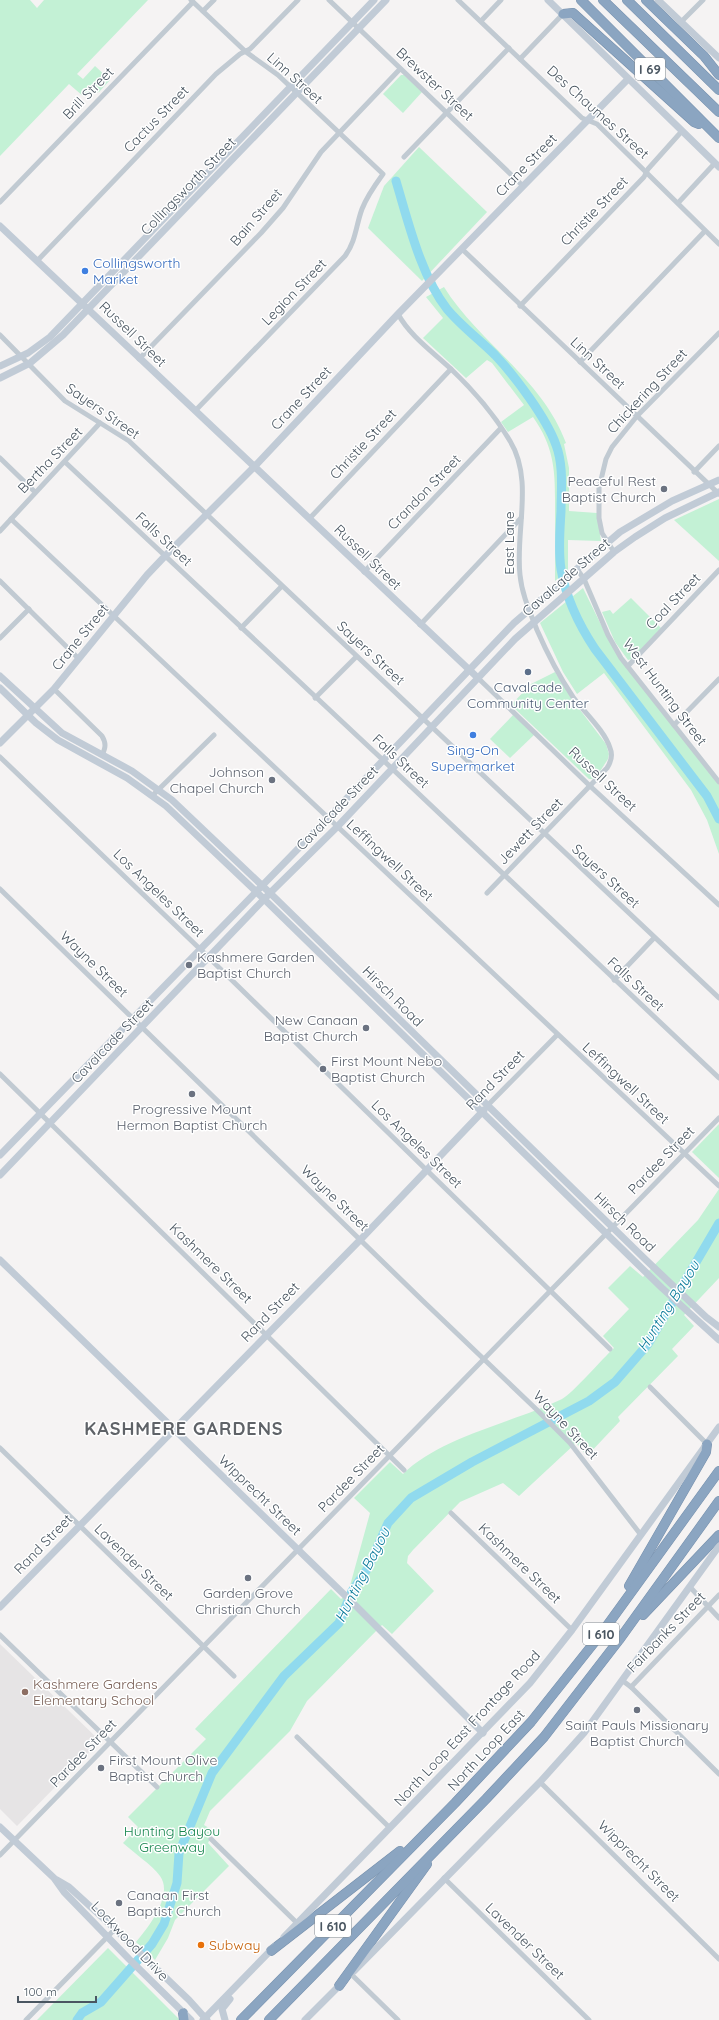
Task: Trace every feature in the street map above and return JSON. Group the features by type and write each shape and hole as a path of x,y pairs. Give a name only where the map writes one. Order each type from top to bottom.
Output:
{"highway":[{"name":"I 69","path":"581,0 719,138"},
{"path":"603,0 636,31"},
{"path":"607,0 675,71 719,112"},
{"name":"I 69","path":"627,0 719,90"},
{"path":"646,0 704,56 719,75"},
{"path":"563,14 573,13 694,122 710,130"},
{"path":"601,1634 706,1452 707,1444"},
{"name":"North Loop East","path":"240,2020 515,1740 560,1687 601,1634 719,1471"},
{"name":"I 610","path":"269,2020 486,1799 544,1737 619,1640 719,1501"},
{"path":"619,1640 719,1535"},
{"path":"271,1951 426,1831"},
{"path":"339,1986 369,1942 421,1874 434,1851"}],"main road":[{"name":"Collingsworth Street","path":"0,366 22,357 50,337 374,0"},
{"name":"Collingsworth Street","path":"0,378 30,363 55,344 386,0"},
{"path":"548,0 717,165"},
{"path":"658,0 719,58"},
{"name":"Crane Street","path":"0,743 54,689 165,556 254,467 398,314 628,78"},
{"name":"Russell Street","path":"0,226 83,303 420,625 478,678"},
{"name":"Cavalcade Street","path":"0,1155 132,1017 329,817 529,609 608,542 659,509 719,480"},
{"name":"Cavalcade Street","path":"1,1171 51,1123 270,893 337,827 478,678 534,622 614,552 664,518 718,493"},
{"path":"659,509 664,518"},
{"name":"Hirsch Road","path":"0,676 62,733 102,755 159,790 270,893 380,1001 606,1234 685,1310 719,1340"},
{"name":"Hirsch Road","path":"0,688 28,715 58,740 153,795 255,891 374,1007 612,1227 688,1300 719,1327"},
{"path":"374,1007 380,1001"},
{"path":"87,1064 98,1074"},
{"name":"Rand Street","path":"0,1607 427,1170 484,1109"},
{"name":"Wipprecht Street","path":"0,1260 336,1586 483,1733"},
{"name":"North Loop East Frontage Road","path":"205,2019 530,1683 572,1630 719,1427"},
{"path":"305,2020 540,1782 584,1733 719,1546"},
{"name":"Lockwood Drive","path":"0,1826 54,1878 64,1892 184,2016 191,2020"},
{"name":"Lockwood Drive","path":"54,1878 69,1887 115,1929 189,2000 205,2019"},
{"path":"226,2020 222,2012 223,2007 238,1991 240,1982"}],"street":[{"path":"203,11 214,0"},
{"name":"Cactus Street","path":"37,260 216,74 240,54 246,52 298,0"},
{"name":"Brewster Street","path":"329,0 523,186"},
{"name":"Des Chaumes Street","path":"458,0 582,118 597,124 719,244"},
{"path":"480,21 501,0"},
{"path":"681,22 703,0"},
{"name":"Linn Street","path":"192,1 246,52 273,70 338,134 383,174"},
{"name":"Brill Street","path":"0,202 192,1"},
{"path":"520,59 563,14"},
{"path":"404,157 509,48"},
{"name":"Bain Street","path":"140,359 261,233 283,208 321,152 400,69"},
{"name":"Christie Street","path":"520,306 644,177 682,131"},
{"path":"678,203 717,165"},
{"name":"Legion Street","path":"195,411 345,256 354,242 362,210 370,192 383,174"},
{"path":"580,362 705,231"},
{"name":"Linn Street","path":"462,249 694,472 718,493"},
{"name":"East Lane","path":"398,314 413,334 451,369 480,400 510,441 519,460 522,486 520,574 523,594 546,649 573,696 607,740 612,756 608,765 590,786"},
{"name":"Chickering Street","path":"614,552 602,533 599,518 601,475 612,447 636,416 719,333"},
{"name":"Sayers Street","path":"0,335 30,363 65,401 129,441 281,587 424,718 544,834 719,998"},
{"name":"Christie Street","path":"309,519 451,369"},
{"name":"Bertha Street","path":"0,531 100,423"},
{"name":"Crandon Street","path":"364,572 501,428"},
{"path":"694,472 719,446"},
{"path":"0,458 35,492"},
{"name":"Falls Street","path":"65,462 315,698 393,769 504,876 719,1078"},
{"path":"420,625 521,518"},
{"name":"Leffingwell Street","path":"11,519 719,1186"},
{"name":"West Hunting Street","path":"577,569 584,579 608,635 628,666 719,782"},
{"name":"Coal Street","path":"628,666 719,570"},
{"path":"0,581 79,659"},
{"path":"241,628 281,587"},
{"path":"0,638 29,609"},
{"path":"315,698 356,657"},
{"name":"Russell Street","path":"478,678 590,786 719,905"},
{"path":"674,726 719,679"},
{"path":"54,689 102,736 105,741 105,748 102,755"},
{"path":"153,795 214,735"},
{"name":"Los Angeles Street","path":"0,757 200,949 610,1349"},
{"name":"Jewett Street","path":"487,893 590,786"},
{"name":"Wayne Street","path":"0,889 553,1426 589,1466 641,1535"},
{"path":"614,980 654,938"},
{"name":"Rand Street","path":"484,1109 557,1035"},
{"name":"Kashmere Street","path":"0,1074 404,1470"},
{"name":"Pardee Street","path":"0,1855 719,1118"},
{"path":"650,1387 707,1444"},
{"name":"Lavender Street","path":"0,1448 234,1676"},
{"name":"Kashmere Street","path":"451,1512 572,1630"},
{"path":"690,1587 719,1618"},
{"name":"Fairbanks Street","path":"631,1687 719,1595"},
{"path":"0,1635 157,1787"},
{"path":"623,1681 631,1687 719,1774"},
{"path":"297,1737 390,1828"},
{"name":"Wipprecht Street","path":"540,1782 719,1959"},
{"path":"211,1839 297,1923"},
{"name":"Lavender Street","path":"444,1878 589,2020"},
{"path":"26,2020 115,1929"},
{"path":"351,1974 398,2020"}],"shaded area":[{"name":"Kashmere Gardens Elementary School","path":"0,1644 100,1741 17,1826 0,1809"}],"green space":[{"path":"0,0 30,0 37,8 44,0 148,0 77,74 83,79 95,66 110,80 99,92 83,96 69,84 0,156"},
{"path":"401,75 404,75 422,92 403,113 383,94"},
{"path":"419,147 487,212 422,281 368,228 384,186"},
{"path":"444,287 474,326 526,380 542,399 555,420 566,443 564,444 569,468 569,511 597,513 601,541 568,540 568,570 555,581 554,477 551,453 547,441 533,417 508,432 501,422 524,405 492,363 487,360 466,378 423,338 443,318 426,297"},
{"path":"719,499 719,561 674,520"},
{"path":"583,588 608,639 719,785 719,854 707,820 691,790 604,673 577,694 563,672 540,623"},
{"path":"631,598 661,628 632,659 628,660 615,642 602,612 610,610 613,614"},
{"path":"555,672 574,702 606,744 609,754 608,759 595,779 589,779 511,705 531,684"},
{"path":"513,715 535,734 510,758 490,739"},
{"path":"719,1124 719,1178 692,1152"},
{"name":"Hunting Bayou Greenway","path":"719,1189 719,1278 684,1315 694,1326 672,1349 678,1356 618,1417 620,1421 587,1456 576,1443 519,1496 503,1483 460,1502 413,1550 408,1556 407,1563 434,1591 392,1634 382,1625 307,1701 290,1731 210,1811 204,1825 214,1831 208,1843 229,1866 175,1920 168,1938 155,1960 136,1942 158,1911 164,1892 163,1884 160,1876 123,1843 138,1827 128,1817 206,1739 195,1729 331,1589 341,1599 348,1593 370,1513 354,1498 390,1462 403,1474 419,1461 457,1440 543,1407 562,1399 567,1395 614,1348 603,1336 629,1309 608,1288 630,1266 643,1277 698,1220"},
{"path":"108,1948 180,2020 37,2020"}],"waterway":[{"path":"396,181 416,248 438,296 452,315 495,355 512,374 530,398 552,435 559,453 562,478 559,547 561,569 566,590 579,621 595,649 707,796 719,819"},
{"name":"Hunting Bayou","path":"77,2020 82,2013 101,2002 152,1944 164,1924 177,1883 179,1853 212,1773 284,1676 339,1623 352,1591 368,1568 388,1523 411,1498 472,1462 589,1401 615,1382 648,1344 719,1223"}],"place":[{"name":"Collingsworth Market","path":"85,271"},
{"name":"Peaceful Rest Baptist Church","path":"664,489"},
{"name":"Cavalcade Community Center","path":"528,672"},
{"name":"Sing-On Supermarket","path":"473,735"},
{"name":"Johnson Chapel Church","path":"272,780"},
{"name":"Kashmere Garden Baptist Church","path":"189,965"},
{"name":"New Canaan Baptist Church","path":"366,1028"},
{"name":"First Mount Nebo Baptist Church","path":"323,1069"},
{"name":"Progressive Mount Hermon Baptist Church","path":"192,1094"},
{"name":"Garden Grove Christian Church","path":"248,1578"},
{"name":"Kashmere Gardens Elementary School","path":"25,1692"},
{"name":"Saint Pauls Missionary Baptist Church","path":"637,1710"},
{"name":"First Mount Olive Baptist Church","path":"101,1768"},
{"name":"Canaan First Baptist Church","path":"119,1903"},
{"name":"Subway","path":"201,1945"}],"district":[{"name":"KASHMERE GARDENS","path":"184,1428"}]}
